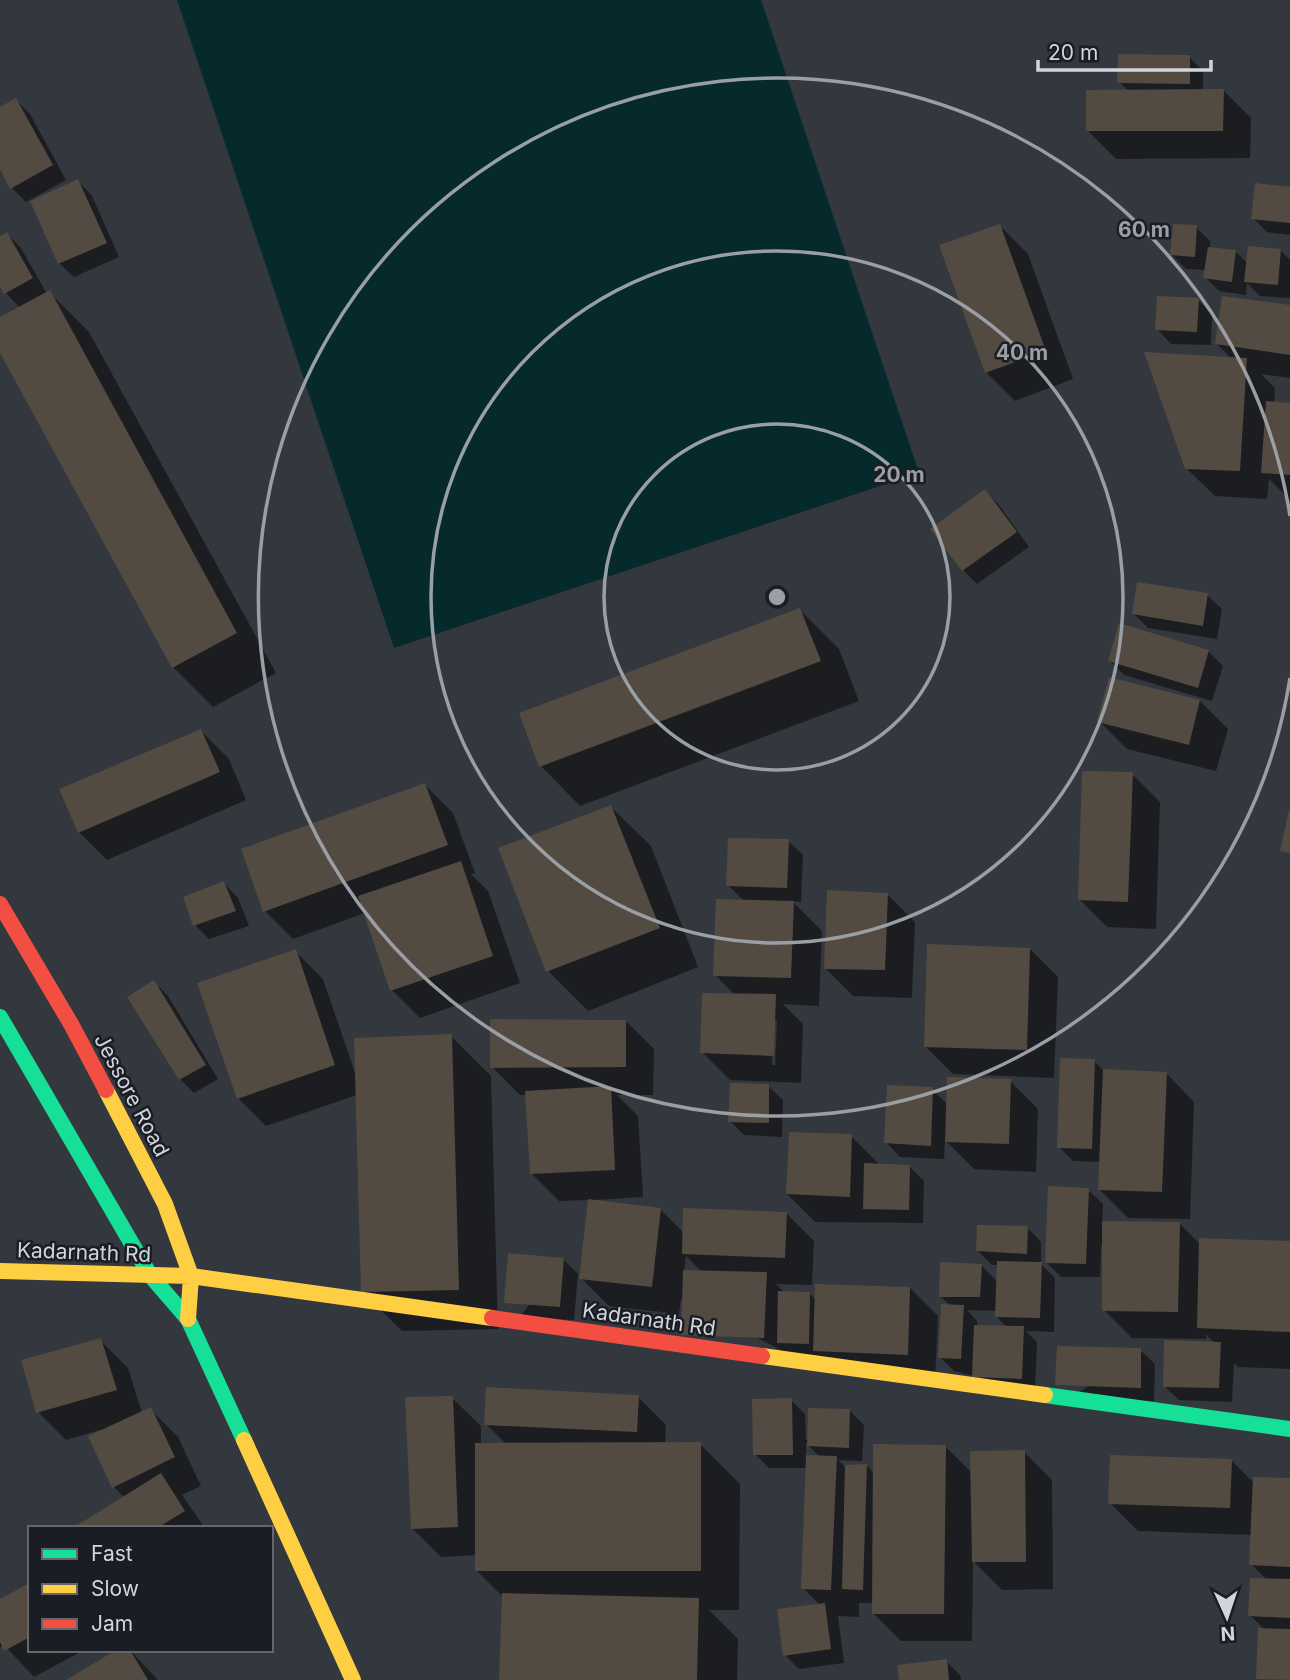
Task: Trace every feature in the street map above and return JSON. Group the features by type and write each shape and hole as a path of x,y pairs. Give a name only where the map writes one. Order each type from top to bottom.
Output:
{"main road":[{"name":"Jessore Road","path":"0,904 71,1024 165,1204 191,1276 188,1319"},
{"name":"Jessore Road","path":"0,1017 150,1275 188,1319 353,1680"},
{"name":"Kadarnath Rd","path":"0,1270 191,1276 1290,1429"}],"shaded area":[{"path":"177,0 761,0 919,473 394,648"}],"building":[{"path":"1118,54 1190,55 1190,84 1117,83"},
{"path":"1224,89 1223,131 1086,131 1086,90"},
{"path":"16,98 53,165 10,189 0,169 0,107"},
{"path":"78,179 107,243 58,264 30,201"},
{"path":"1255,183 1290,187 1290,223 1251,219"},
{"path":"1000,224 1046,351 985,373 939,245"},
{"path":"1173,224 1197,225 1195,257 1170,255"},
{"path":"7,232 33,278 4,294 0,287 0,236"},
{"path":"1248,246 1281,249 1278,285 1244,282"},
{"path":"1208,247 1236,250 1232,282 1203,278"},
{"path":"50,290 237,633 172,668 0,353 0,317"},
{"path":"1157,296 1199,298 1197,332 1155,330"},
{"path":"1222,296 1290,305 1290,355 1215,344"},
{"path":"1144,352 1247,358 1240,471 1185,469"},
{"path":"1266,401 1290,403 1290,475 1261,473"},
{"path":"985,489 1017,532 962,571 930,529"},
{"path":"1137,582 1208,593 1203,626 1132,614"},
{"path":"800,608 821,661 539,767 519,713"},
{"path":"1119,623 1209,650 1198,688 1108,661"},
{"path":"1109,677 1200,700 1189,745 1097,722"},
{"path":"201,729 220,772 78,833 59,789"},
{"path":"1082,771 1133,772 1128,902 1078,900"},
{"path":"425,783 448,845 263,912 241,849"},
{"path":"611,805 660,928 546,972 498,848"},
{"path":"1290,810 1290,853 1280,851"},
{"path":"728,838 789,839 787,888 726,886"},
{"path":"461,861 493,956 390,991 358,896"},
{"path":"224,881 236,911 193,926 183,897"},
{"path":"827,890 888,893 885,970 824,969"},
{"path":"716,899 794,901 791,978 713,976"},
{"path":"927,944 1030,948 1027,1050 924,1047"},
{"path":"296,949 335,1065 237,1099 197,983"},
{"path":"154,980 206,1065 179,1080 127,997"},
{"path":"702,993 776,994 774,1056 700,1053"},
{"path":"490,1019 626,1020 626,1067 490,1068"},
{"path":"452,1034 459,1290 361,1292 354,1038"},
{"path":"1060,1058 1095,1059 1092,1149 1057,1148"},
{"path":"1103,1069 1167,1072 1162,1192 1098,1190"},
{"path":"947,1077 1011,1079 1009,1144 945,1142"},
{"path":"730,1083 769,1084 769,1123 728,1122"},
{"path":"887,1085 933,1087 931,1146 884,1143"},
{"path":"611,1086 615,1170 530,1174 525,1091"},
{"path":"789,1132 852,1134 850,1197 786,1194"},
{"path":"864,1163 910,1165 909,1210 863,1209"},
{"path":"1048,1186 1089,1188 1086,1264 1045,1263"},
{"path":"588,1199 661,1208 652,1287 579,1279"},
{"path":"683,1208 787,1212 785,1258 682,1254"},
{"path":"1102,1221 1180,1222 1178,1312 1102,1311"},
{"path":"977,1225 1028,1226 1027,1254 976,1251"},
{"path":"1199,1238 1290,1241 1290,1332 1197,1328"},
{"path":"508,1253 564,1258 560,1307 504,1303"},
{"path":"997,1261 1042,1262 1040,1318 995,1317"},
{"path":"940,1262 982,1264 980,1297 939,1297"},
{"path":"683,1270 767,1272 764,1338 681,1335"},
{"path":"815,1284 910,1287 908,1355 813,1351"},
{"path":"778,1291 810,1292 809,1344 777,1343"},
{"path":"941,1304 964,1305 961,1359 938,1358"},
{"path":"974,1325 1024,1326 1022,1379 972,1377"},
{"path":"101,1338 117,1390 36,1413 21,1360"},
{"path":"1164,1340 1221,1342 1219,1388 1163,1387"},
{"path":"1057,1346 1141,1348 1141,1388 1055,1385"},
{"path":"486,1387 639,1395 637,1432 484,1425"},
{"path":"453,1396 458,1527 411,1529 405,1397"},
{"path":"792,1398 793,1455 753,1455 752,1399"},
{"path":"151,1407 175,1457 112,1488 88,1436"},
{"path":"808,1408 850,1409 849,1448 807,1446"},
{"path":"701,1442 701,1571 475,1571 475,1443"},
{"path":"873,1444 946,1445 944,1614 872,1614"},
{"path":"1025,1450 1026,1562 972,1562 970,1451"},
{"path":"806,1455 837,1456 831,1590 801,1589"},
{"path":"1110,1455 1232,1459 1230,1508 1108,1504"},
{"path":"867,1464 863,1590 842,1589 845,1465"},
{"path":"161,1473 185,1511 160,1526 76,1526"},
{"path":"1253,1477 1290,1478 1290,1567 1249,1565"},
{"path":"1250,1578 1290,1579 1290,1618 1248,1616"},
{"path":"28,1584 28,1638 4,1651 0,1642 0,1599"},
{"path":"502,1593 699,1598 697,1680 499,1680"},
{"path":"825,1603 831,1649 783,1656 777,1609"},
{"path":"1258,1628 1290,1629 1290,1680 1256,1679"},
{"path":"113,1652 131,1652 148,1680 66,1680"},
{"path":"947,1659 949,1680 899,1680 897,1665"}],"traffic: fast":[{"path":"0,1017 150,1275 188,1319 244,1440"},
{"path":"1045,1395 1290,1429"}],"traffic: slow":[{"path":"106,1090 165,1204 191,1276 188,1319"},
{"path":"0,1271 191,1276 492,1318"},
{"path":"762,1356 1045,1395"},
{"path":"244,1440 353,1680"}],"traffic: jam":[{"path":"0,904 71,1024 106,1090"},
{"path":"492,1318 762,1356"}]}
